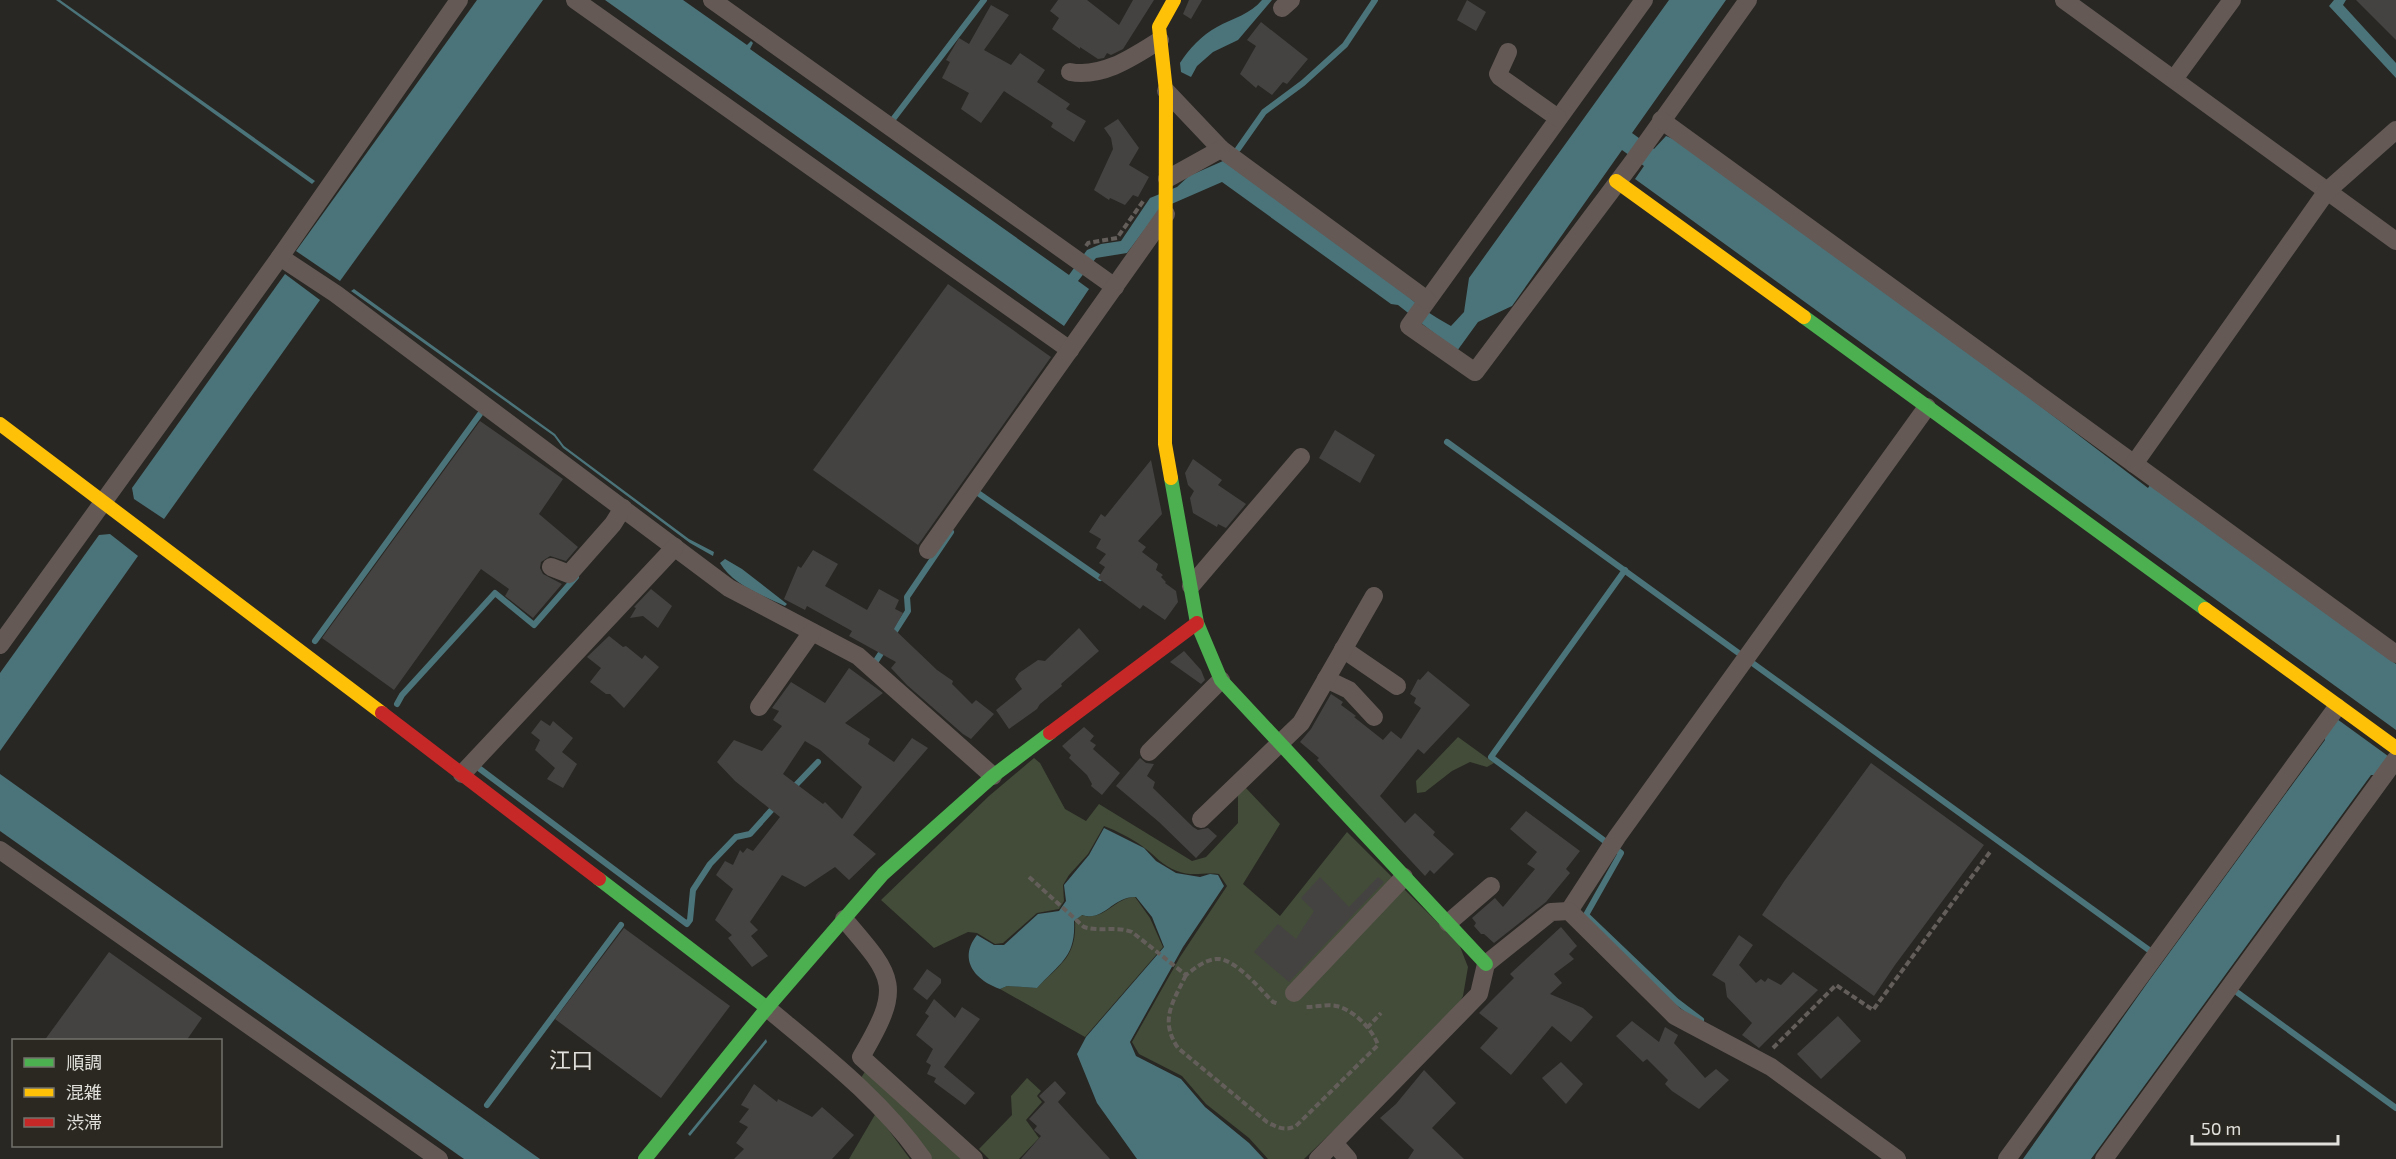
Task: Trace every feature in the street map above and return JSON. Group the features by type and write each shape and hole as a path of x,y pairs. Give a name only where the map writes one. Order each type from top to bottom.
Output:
{"street":[{"path":"0,645 283,259 459,0"},
{"path":"575,0 1070,350"},
{"path":"712,0 1115,287"},
{"path":"1173,0 1159,27 1166,91 1165,444 1197,623 1221,680 1486,964"},
{"path":"1644,0 1409,326 1475,372 1616,181 1632,163 1748,0"},
{"path":"2064,0 2396,241"},
{"path":"2174,79 2232,0"},
{"path":"1070,72 1085,75 1125,62 1160,40"},
{"path":"1508,52 1498,74 1500,78 1558,118"},
{"path":"1166,91 1221,148 1427,300"},
{"path":"1661,120 2396,654"},
{"path":"2134,464 2327,191 2396,130"},
{"path":"1167,179 1221,148"},
{"path":"1616,181 2396,748"},
{"path":"928,550 1167,213"},
{"path":"283,259 336,294 729,588 858,656 993,776"},
{"path":"1569,911 1617,837 1927,407"},
{"path":"0,424 766,1008 847,1075 907,1136 923,1159"},
{"path":"1191,586 1301,457"},
{"path":"551,567 569,574 613,524 622,508"},
{"path":"462,774 675,547"},
{"path":"1201,819 1301,723 1374,596"},
{"path":"645,1159 766,1008 883,874 993,776 1197,623"},
{"path":"759,707 812,632"},
{"path":"1343,649 1396,686"},
{"path":"1326,679 1349,690 1374,717"},
{"path":"1149,752 1221,680"},
{"path":"2007,1159 2337,707"},
{"path":"2104,1159 2396,759"},
{"path":"0,850 439,1159"},
{"path":"1293,1002 1404,877"},
{"path":"1448,923 1491,886"},
{"path":"1318,1159 1479,994 1486,964 1551,912 1569,911 1675,1016 1760,1061 1897,1159"},
{"path":"844,919 879,959 889,982 887,1008 878,1029 861,1057 974,1159"},
{"path":"1334,1143 1348,1159"}],"path":[{"path":"1073,257 1088,243 1118,238 1147,196 1167,179"},
{"path":"1760,1061 1836,986 1873,1010 1990,852"},
{"path":"1029,877 1084,927 1094,930 1122,929 1132,933 1186,975"},
{"path":"1221,959 1241,970 1273,1002 1336,1006 1352,1013 1375,1036 1378,1045 1296,1126 1287,1130 1276,1127 1178,1048 1170,1036 1168,1024 1170,1009 1186,975 1201,964 1221,959"},
{"path":"1367,1028 1381,1013"}],"green space":[{"path":"1458,737 1494,763 1487,767 1470,762 1452,771 1425,792 1417,793 1416,781"},
{"path":"1034,758 1040,763 1065,809 1086,821 1099,804 1192,861 1206,857 1238,823 1238,795 1245,787 1280,824 1243,884 1280,916 1347,832 1459,944 1468,967 1463,996 1453,1015 1304,1159 1268,1159 1249,1138 1206,1104 1182,1076 1139,1054 1132,1042 1180,957 1227,886 1219,874 1188,874 1172,869 1133,840 1104,826 1088,854 1063,885 1064,901 1059,909 1037,913 1003,943 995,944 977,933 968,932 934,948 881,900 989,796"},
{"path":"1135,897 1150,918 1163,947 1085,1037 1000,989 1007,986 1037,988 1060,966 1070,952 1075,933 1075,921 1081,915 1103,913 1127,898"},
{"path":"866,1070 966,1159 932,1159 914,1134 861,1078"},
{"path":"1027,1078 1041,1091 1037,1096 1042,1102 1026,1120 1039,1138 1019,1159 989,1159 979,1149 1012,1115 1011,1096"},
{"path":"876,1113 910,1159 849,1159"}],"water":[{"path":"56,0 60,0 315,181 312,184"},
{"path":"477,0 543,0 340,281 296,251"},
{"path":"605,0 683,0 747,45 751,41 753,43 750,49 1069,275 1087,250 1101,244 1121,241 1150,198 1177,187 1189,176 1223,161 1398,286 1436,318 1451,326 1464,312 1469,278 1669,0 1726,0 1632,133 1654,149 1666,136 1676,140 1922,316 2148,488 2150,485 2396,664 2396,730 1635,179 1644,166 1622,150 1512,306 1478,322 1457,351 1398,305 1391,304 1222,182 1160,209 1127,253 1096,258 1078,281 1089,289 1064,326"},
{"path":"1262,0 1272,0 1238,40 1213,52 1197,66 1191,77 1181,72 1180,63 1201,38 1211,30 1247,12"},
{"path":"2334,0 2346,0 2343,5 2396,63 2396,78 2329,6"},
{"path":"285,274 320,300 164,519 134,499 132,488"},
{"path":"354,289 555,434 564,446 689,539 714,552 713,556 690,543 563,448 554,436 351,291"},
{"path":"110,534 138,556 0,751 0,673 99,535"},
{"path":"725,559 742,569 787,604 785,606 758,594 740,583 720,563"},
{"path":"2337,719 2388,756 2375,775 2371,775 2091,1159 2023,1159 2148,982 2325,740 2325,736"},
{"path":"0,774 540,1159 464,1159 0,831"},
{"path":"1104,828 1144,848 1156,861 1176,873 1200,877 1210,874 1218,875 1224,886 1183,947 1130,1042 1136,1056 1181,1079 1205,1107 1249,1143 1264,1159 1137,1159 1097,1103 1077,1054 1086,1037 1164,947 1152,917 1136,897 1121,900 1096,915 1082,915 1074,921 1072,943 1065,959 1037,988 1007,986 1000,989 983,980 972,968 969,952 977,935 994,945 1004,945 1038,914 1059,911 1066,901 1064,885 1089,855"},
{"path":"766,1039 767,1042 690,1136 688,1134"}],"building":[{"path":"1058,0 1087,0 1119,25 1133,0 1154,0 1123,49 1111,55 1107,53 1104,58 1098,59 1052,29 1059,18 1050,11"},
{"path":"1189,0 1202,0 1191,19 1183,14"},
{"path":"1467,0 1486,12 1476,31 1457,20"},
{"path":"2356,0 2396,0 2396,40"},
{"path":"991,5 1009,15 984,50 1011,65 1020,53 1045,70 1037,82 1070,104 1066,109 1086,121 1074,142 1051,127 1053,123 1004,91 981,123 961,109 969,93 942,78 950,62 946,60 959,38 969,44"},
{"path":"1261,22 1308,59 1287,84 1283,82 1272,95 1258,85 1256,88 1240,74 1256,46 1247,40"},
{"path":"1118,119 1139,148 1129,165 1149,177 1138,197 1133,195 1125,205 1110,198 1109,200 1094,190 1113,149 1111,138 1104,128"},
{"path":"948,284 1051,357 918,545 813,470"},
{"path":"480,421 563,479 539,514 578,547 566,561 550,556 541,562 540,568 543,574 562,584 533,618 505,596 509,589 481,569 394,690 322,638"},
{"path":"1335,430 1375,455 1360,483 1319,458"},
{"path":"1193,459 1222,480 1218,485 1246,504 1226,528 1218,524 1217,527 1193,513 1190,498 1194,491 1188,485 1185,473"},
{"path":"1151,460 1162,514 1138,541 1146,547 1142,552 1158,564 1156,570 1163,575 1161,577 1165,583 1176,591 1178,602 1165,620 1143,605 1140,609 1098,578 1105,567 1099,563 1106,554 1096,548 1101,539 1089,532 1101,514 1105,517"},
{"path":"813,550 838,564 825,586 867,610 879,589 899,600 895,609 903,613 894,629 937,670 953,681 952,684 972,704 976,700 994,714 971,739 907,685 891,668 896,662 849,636 852,631 807,606 805,610 784,599 798,566 801,568"},
{"path":"651,589 672,606 658,628 643,616 630,618 636,608 634,607"},
{"path":"1079,628 1099,651 1061,684 1062,686 1037,709 1009,729 996,710 1022,689 1015,679 1019,673 1038,660 1045,661"},
{"path":"609,636 642,659 645,655 659,667 624,708 610,694 606,694 590,682 601,668 587,657"},
{"path":"1184,651 1201,670 1205,680 1201,684 1170,662"},
{"path":"849,668 883,693 845,723 870,739 868,744 894,762 912,738 928,748 853,835 876,854 849,880 835,867 805,887 782,875 750,922 758,930 751,936 768,956 752,967 728,938 732,935 715,920 733,889 716,875 725,861 733,865 740,850 743,853 747,848 753,851 780,817 735,781 717,762 734,740 762,751 782,726 773,720 779,711 772,708 791,682 825,703","holes":["805,741 820,750 862,787 842,819 825,802 823,804 783,774"]},
{"path":"1428,671 1470,705 1424,754 1418,749 1380,796 1405,823 1415,813 1435,832 1433,835 1454,854 1434,874 1430,870 1425,876 1317,760 1319,758 1300,742 1311,729 1331,694 1343,702 1341,705 1356,716 1354,717 1383,740 1391,731 1401,739 1421,708 1414,703 1416,698 1410,694 1418,679 1420,680"},
{"path":"541,720 550,726 553,721 573,738 562,752 577,764 563,788 547,779 555,768 535,750 540,740 531,733"},
{"path":"1084,727 1094,736 1090,741 1096,745 1093,749 1120,773 1102,795 1091,786 1087,775 1069,758 1071,755 1062,746"},
{"path":"1140,758 1146,763 1154,764 1147,776 1155,782 1153,788 1193,827 1198,830 1208,828 1217,836 1196,858 1159,822 1116,786"},
{"path":"1871,763 1984,845 1874,996 1762,915"},
{"path":"1526,811 1580,851 1566,869 1570,873 1546,902 1494,943 1481,934 1474,926 1476,923 1472,918 1495,898 1503,907 1535,869 1527,864 1537,852 1510,829"},
{"path":"1320,877 1349,907 1378,877 1384,882 1289,982 1254,952 1278,924 1296,939 1314,911 1301,898"},
{"path":"1561,927 1577,946 1569,954 1574,959 1554,974 1562,983 1550,994 1583,1008 1593,1017 1571,1042 1552,1026 1511,1075 1480,1048 1498,1028 1479,1013 1514,978 1510,974"},
{"path":"624,928 730,1006 661,1098 555,1019"},
{"path":"1739,935 1753,945 1739,965 1756,983 1761,979 1765,982 1768,978 1781,985 1793,972 1818,990 1759,1048 1742,1035 1752,1023 1727,997 1725,983 1712,975"},
{"path":"109,952 202,1018 187,1039 45,1039"},
{"path":"927,969 941,979 941,983 927,1000 913,989"},
{"path":"934,999 955,1018 962,1007 980,1019 944,1067 975,1093 965,1105 934,1082 936,1078 927,1074 931,1065 926,1062 933,1049 916,1035 929,1016 925,1013"},
{"path":"1838,1016 1861,1041 1821,1079 1797,1054"},
{"path":"1632,1021 1659,1042 1665,1027 1678,1035 1674,1043 1705,1078 1716,1069 1729,1080 1699,1109 1672,1091 1665,1084 1668,1080 1647,1059 1643,1062 1616,1036"},
{"path":"1561,1062 1583,1084 1566,1104 1542,1078"},
{"path":"1424,1070 1456,1103 1432,1128 1464,1159 1408,1159 1414,1150 1380,1118 1396,1104"},
{"path":"1055,1081 1066,1093 1058,1102 1110,1159 1021,1159 1041,1136 1034,1130 1037,1126 1029,1119 1045,1102 1039,1096"},
{"path":"754,1084 777,1102 778,1099 812,1117 822,1107 854,1135 832,1159 734,1159 744,1149 736,1143 748,1127 739,1122 749,1109 741,1105"}],"waterway":[{"path":"894,118 984,0"},
{"path":"1238,149 1264,112 1303,83 1345,45 1375,0"},
{"path":"315,641 480,414"},
{"path":"1447,442 2149,950"},
{"path":"978,493 1100,578"},
{"path":"892,636 908,611 907,597 951,532"},
{"path":"1625,570 1491,757 1621,853 1586,915 1676,1001 1701,1020"},
{"path":"397,704 402,695 495,593 534,625 576,577"},
{"path":"874,664 885,647"},
{"path":"792,789 818,762"},
{"path":"480,769 687,924 690,920 693,890 710,864 736,837 750,834 776,805"},
{"path":"487,1105 621,925"},
{"path":"2238,993 2396,1108"}],"traffic: fast":[{"path":"1804,317 2205,609"},
{"path":"1171,478 1197,623 1221,680 1486,964"},
{"path":"645,1159 767,1008 883,874 993,776 1050,733"},
{"path":"599,879 767,1008"}],"traffic: slow":[{"path":"1171,478 1165,444 1166,91 1159,27 1174,0"},
{"path":"1616,181 1804,317"},
{"path":"0,424 382,713"},
{"path":"2205,609 2396,748"}],"traffic: jam":[{"path":"1050,733 1197,623"},
{"path":"382,713 599,879"}],"district":[{"name":"江口","path":"571,1059"}]}
